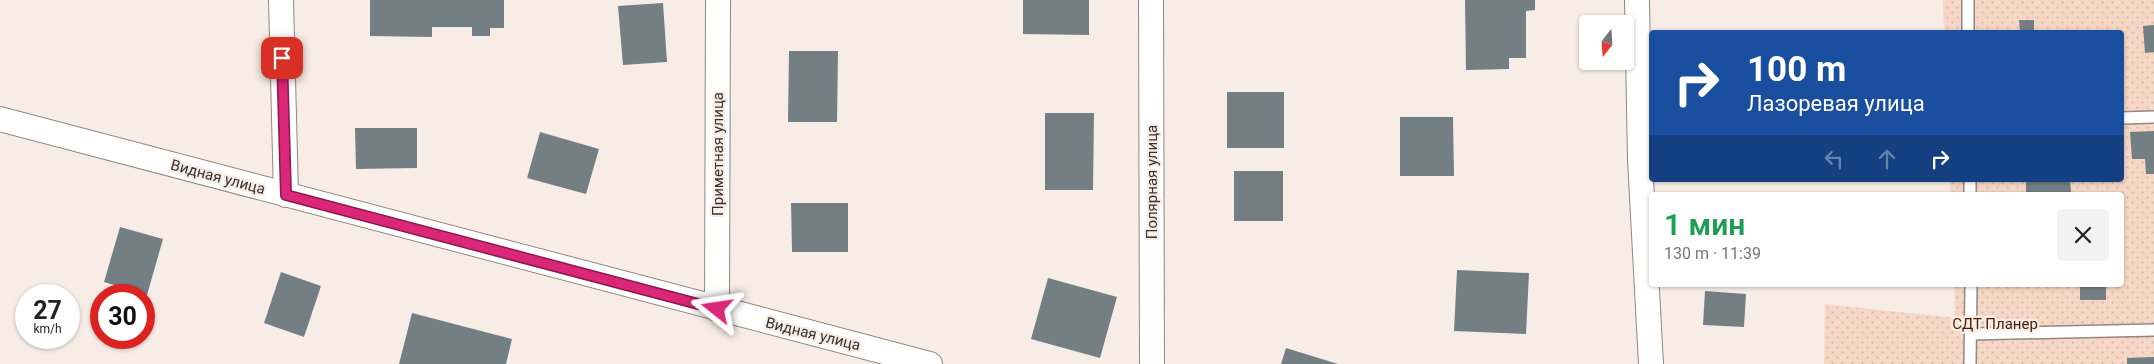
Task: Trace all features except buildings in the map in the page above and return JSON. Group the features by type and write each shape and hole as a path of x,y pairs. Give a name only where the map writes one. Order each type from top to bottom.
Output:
{"street":[{"path":"281,0 286,195"},
{"name":"Приметная улица","path":"717,309 718,0"},
{"name":"Полярная улица","path":"1151,0 1152,364"},
{"path":"1636,0 1640,160 1651,364"},
{"name":"Видная улица","path":"0,119 930,364"}],"lane":[{"path":"1968,0 1968,30"},
{"path":"2124,118 2154,117"},
{"path":"1970,364 1971,287"},
{"path":"1971,334 2154,330"}],"green space":[{"name":"СДТ Планер","path":"1943,0 2154,0 2154,364 1824,364 1825,304 1955,318 1954,287 2124,287 2124,192 1950,192 1950,182 2124,182 2124,30 1944,30"}],"route":[{"path":"282,58 286,195 717,309"}]}
